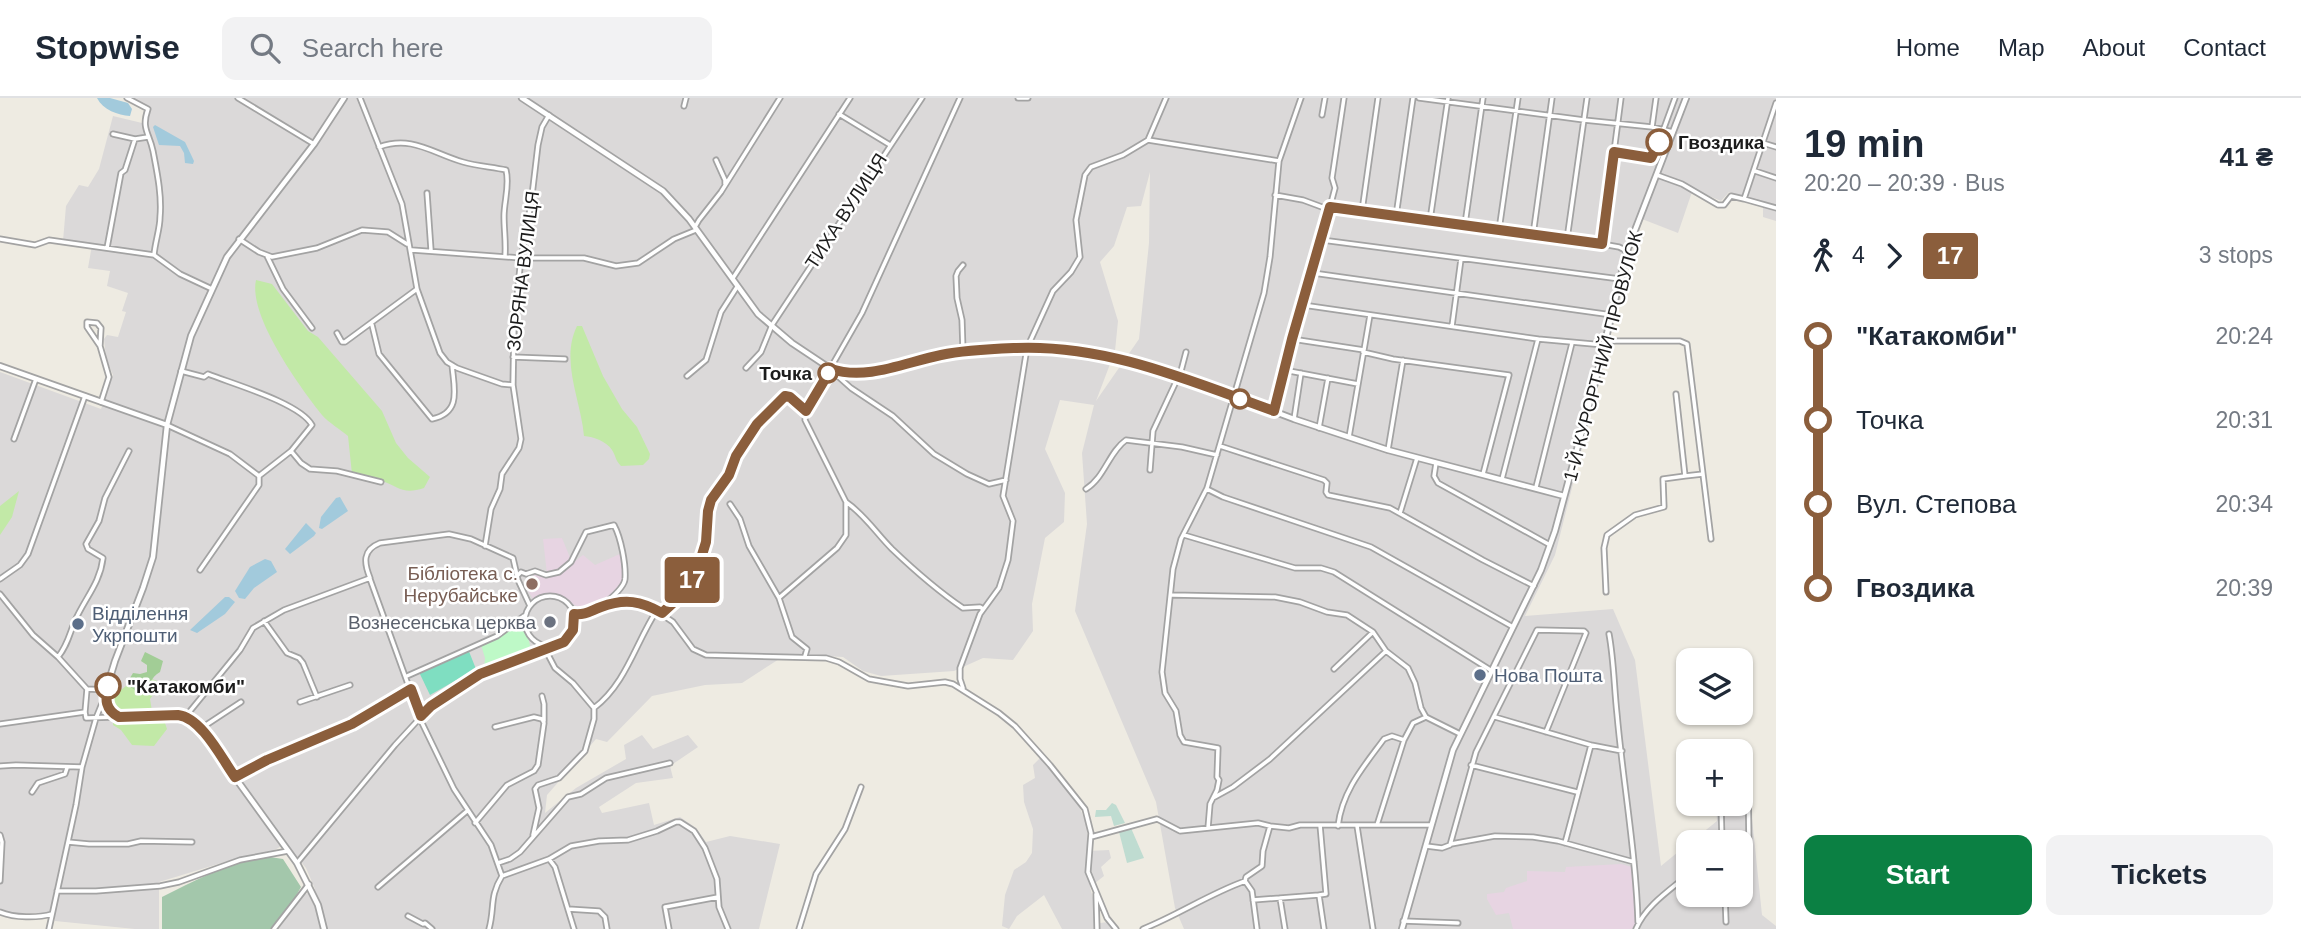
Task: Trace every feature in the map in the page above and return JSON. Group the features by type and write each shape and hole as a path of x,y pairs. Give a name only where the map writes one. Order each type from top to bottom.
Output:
{"street":[{"path":"127,98 148,109 144,121 156,170 160,204 154,255"},
{"path":"238,98 314,144"},
{"path":"50,929 82,767 96,718 153,557 167,425 191,336 227,257 314,144 344,98"},
{"path":"360,98 402,204 417,289 440,353 452,365 502,384 513,385"},
{"path":"522,98 663,191 696,228 758,314 792,344 831,369 851,388 893,416 948,464 989,484 1006,480"},
{"path":"684,106 686,98"},
{"path":"267,256 317,248 362,230 388,232 404,240 410,247 431,250 521,258 584,258 621,266 638,263 696,228 780,98"},
{"path":"731,279 850,98"},
{"name":"ТИХА ВУЛИЦЯ","path":"746,369 761,352 772,325 922,98"},
{"path":"960,98 862,313 806,411 807,427 846,502 872,524 890,547 921,576 963,608 983,609"},
{"path":"1018,98 1028,98"},
{"path":"964,690 960,668 983,609 999,588 1009,560 1013,529 1011,515 1003,496 1027,348 1053,291 1079,261 1076,220 1087,170 1133,150 1148,140 1166,98"},
{"path":"1208,828 1210,804 1219,780 1218,748 1184,742 1180,735 1176,710 1165,693 1162,672 1173,569 1184,535 1207,488 1264,293 1279,161 1301,98"},
{"path":"1322,115 1325,98"},
{"path":"1274,411 1335,188 1332,178 1344,98"},
{"path":"1362,211 1378,98"},
{"path":"1396,216 1413,98"},
{"path":"1419,98 1550,116 1618,122 1673,132"},
{"path":"1465,225 1483,98"},
{"path":"1499,230 1518,98"},
{"path":"1533,235 1552,98"},
{"path":"1567,239 1587,98"},
{"path":"1602,244 1621,98"},
{"path":"1652,127 1656,98"},
{"path":"1614,152 1653,158 1675,98"},
{"name":"1-Й КУРОРТНИЙ ПРОВУЛОК","path":"1402,929 1448,762 1534,586 1550,545 1627,251 1686,98"},
{"path":"1430,220 1447,100"},
{"path":"1744,199 1774,118 1776,103"},
{"path":"839,114 890,145"},
{"name":"ЗОРЯНА ВУЛИЦЯ","path":"485,546 491,509 500,489 502,474 519,448 521,439 513,385 514,324 538,145 542,127 549,115"},
{"path":"113,134 135,139 148,137"},
{"path":"107,248 121,173 125,170 135,139"},
{"path":"1148,140 1279,161"},
{"path":"379,147 405,142 416,143 465,162 506,170 508,181 504,219 507,234 505,257"},
{"path":"1763,143 1776,147"},
{"path":"716,160 726,180 725,186"},
{"path":"1754,171 1776,178"},
{"path":"1657,175 1682,184 1718,205 1724,205 1731,196 1776,208"},
{"path":"427,193 431,250"},
{"path":"1275,195 1330,209 1567,239 1619,247 1627,251"},
{"path":"0,239 35,245 48,240 154,255 180,274 212,289"},
{"path":"239,239 267,256 283,289 312,328"},
{"path":"1322,240 1620,279"},
{"path":"1452,326 1461,259"},
{"path":"963,351 956,276 964,265"},
{"path":"1312,273 1612,315"},
{"path":"687,376 706,360 721,312 737,287"},
{"path":"337,333 342,342 345,342 372,325 417,289"},
{"path":"1303,305 1538,339 1605,343 1680,341 1688,344 1711,539"},
{"path":"1349,437 1370,315"},
{"path":"100,346 101,328 90,321 86,324 87,327 100,346 109,377 101,402"},
{"path":"372,325 379,354 432,419 452,409 452,365"},
{"path":"1292,339 1403,360 1510,375 1483,474"},
{"path":"1502,479 1538,339"},
{"path":"1536,487 1572,342"},
{"path":"831,369 863,373 963,351 1027,348 1056,349 1107,357 1178,375 1319,428 1388,450 1564,496"},
{"path":"1150,470 1151,443 1156,421 1186,352"},
{"path":"513,357 565,359"},
{"path":"1388,450 1403,360"},
{"path":"0,366 167,425 230,454 259,476"},
{"path":"1284,370 1358,384"},
{"path":"181,371 204,377 208,374 278,402 305,415 311,423 311,427 291,451 259,476"},
{"path":"1294,419 1301,373"},
{"path":"1319,428 1328,378"},
{"path":"14,439 36,379"},
{"path":"1675,394 1685,476"},
{"path":"0,579 20,565 28,554 85,396"},
{"path":"662,613 685,592 697,571 706,542 708,511 716,492 729,475 736,456 757,424 783,397 790,397 806,411"},
{"path":"1086,489 1099,477 1123,442 1130,439 1217,455"},
{"path":"1220,446 1324,480 1327,483 1328,495 1391,508 1534,586"},
{"path":"58,657 67,646 75,620 100,575 103,558 88,549 86,544 99,521 105,498 129,451"},
{"path":"291,451 310,469 337,471 381,482"},
{"path":"1400,513 1417,458"},
{"path":"1436,463 1434,476 1438,483 1550,545"},
{"path":"1606,592 1604,548 1607,535 1635,516 1664,507 1664,479 1703,474"},
{"path":"200,570 259,485 259,476"},
{"path":"1207,488 1223,497 1371,547 1513,627"},
{"path":"779,597 820,564 841,541 847,529 846,502"},
{"path":"730,504 740,519 749,546 779,597 788,629 796,642 807,649 805,656"},
{"path":"518,575 535,571 546,575 559,572 571,562 586,532 614,525 625,561 625,579 620,588 599,607 587,615 574,614"},
{"path":"489,929 494,913 492,899 502,876 498,863 491,845 467,811 437,757 422,723 365,564 366,554 370,548 380,543 450,534 471,539 513,558 530,606"},
{"path":"1184,535 1295,568 1321,568 1334,572 1492,671"},
{"path":"521,583 526,574"},
{"path":"186,716 240,650 250,632 264,621 301,603 370,578"},
{"path":"0,594 33,635 58,657 86,689 106,692"},
{"path":"1171,595 1275,597 1300,602 1326,612 1348,615 1373,632 1386,651 1405,665 1410,672 1420,709 1426,717 1460,734"},
{"path":"297,863 431,706 480,674 561,643 571,635 575,624 574,614 566,602 555,597 540,598 530,606 526,615 526,629 541,645 553,646"},
{"path":"599,607 631,600 657,610 683,634 687,644 700,654 833,659 869,679 908,685 945,682 958,686 1005,718 1050,765 1085,809 1091,837 1088,866 1107,918 1116,929"},
{"path":"594,708 625,672 657,610"},
{"path":"407,676 497,636 526,615"},
{"path":"264,621 287,653 299,658 303,663 317,697"},
{"path":"1449,846 1471,765 1536,630 1584,631 1586,633 1546,732"},
{"path":"1334,669 1373,632"},
{"path":"1609,634 1634,862 1638,922 1636,929"},
{"path":"533,835 539,808 535,789 538,785 559,778 585,751 594,719 594,708 568,677 555,668 544,649"},
{"path":"1213,798 1270,760 1386,651"},
{"path":"953,684 960,679"},
{"path":"300,702 350,685"},
{"path":"86,689 86,718 186,716 200,729 297,863 318,905 324,929"},
{"path":"235,777 267,760 352,724 411,689"},
{"path":"106,692 107,707 119,717"},
{"path":"475,823 507,785 537,768 544,723 542,696"},
{"path":"200,729 241,702"},
{"path":"0,724 85,712"},
{"path":"1495,716 1591,745 1622,751"},
{"path":"495,727 534,717 542,719 544,723"},
{"path":"1377,825 1404,740 1413,723 1426,717"},
{"path":"1338,826 1342,802 1350,785 1384,738 1392,736 1404,740"},
{"path":"1565,843 1591,745"},
{"path":"498,863 515,855 568,797 581,794 606,778 670,763"},
{"path":"1471,765 1577,792"},
{"path":"0,766 82,767"},
{"path":"32,792 37,783 65,774 66,768"},
{"path":"800,929 816,874 845,829 861,787"},
{"path":"378,887 467,811"},
{"path":"1091,837 1157,819 1180,831 1258,823 1289,828 1320,825 1431,825"},
{"path":"502,876 549,859 571,846 628,840 680,822 694,831 705,848 717,879 719,907 728,929"},
{"path":"1253,900 1326,894 1320,825"},
{"path":"1357,826 1373,929"},
{"path":"1143,929 1208,896 1245,881 1249,873 1262,866 1270,827"},
{"path":"0,835 0,880"},
{"path":"1426,846 1441,848 1457,842 1495,836 1540,838 1634,862"},
{"path":"68,842 192,842"},
{"path":"57,891 160,886 240,860 288,850"},
{"path":"549,859 555,867 574,929"},
{"path":"1245,881 1252,891 1257,929"},
{"path":"274,929 309,884"},
{"path":"1638,922 1656,901 1676,885"},
{"path":"1096,892 1097,929"},
{"path":"1319,895 1324,929"},
{"path":"669,929 665,907 718,897"},
{"path":"1280,898 1285,929"},
{"path":"1725,907 1726,922"},
{"path":"568,909 599,911 605,918 607,929"},
{"path":"0,912 7,915 52,914"},
{"path":"408,916 432,929"},
{"path":"1403,921 1458,923"}],"shaded area":[{"path":"130,98 1776,98 1776,221 1763,217 1763,202 1729,192 1721,201 1693,189 1678,233 1642,219 1555,555 1525,616 1613,609 1635,660 1661,866 1676,854 1676,907 1753,907 1753,830 1706,830 1717,821 1717,816 1752,816 1762,915 1776,926 1776,929 1184,929 1175,908 1156,802 1075,611 1087,524 1082,453 1094,405 1060,400 1045,449 1065,493 1064,522 1045,538 1032,604 1033,631 1013,660 983,658 954,671 881,676 863,671 843,657 787,654 742,683 705,685 652,696 607,742 596,739 547,795 545,813 576,788 626,759 624,745 642,735 653,749 688,735 698,747 670,766 673,778 636,783 599,807 602,813 649,803 654,825 680,817 696,828 706,842 730,836 780,844 759,929 278,929 304,895 315,889 306,868 286,843 270,853 241,857 159,882 159,929 55,921 55,913 0,913 0,372 101,409 113,375 106,358 104,339 107,335 118,337 126,312 122,311 128,293 107,286 110,271 88,268 92,245 63,241 66,206 79,185 88,187 99,169 113,116 142,123 147,107","holes":["1150,172 1149,243 1139,339 1096,401 1115,351 1118,321 1100,262 1114,246 1127,207 1141,206"]},
{"path":"562,538 571,560 558,572 547,574 543,539"},
{"path":"622,553 625,575 622,590 589,612 560,598 542,596 533,599 524,584 534,575 558,574 583,555 595,565"},
{"path":"1041,757 1078,803 1087,826 1088,851 1109,850 1111,858 1101,867 1104,876 1090,887 1100,923 1108,922 1114,929 1062,929 1044,895 1017,916 1009,929 1002,926 1005,895 1014,870 1026,862 1032,853 1033,829 1024,802 1023,785 1035,778 1033,765"},
{"path":"1621,864 1632,867 1638,919 1632,929 1513,929 1509,913 1496,915 1487,899 1487,894 1504,892 1506,888 1527,881 1527,871 1565,872 1566,867"}],"green space":[{"path":"256,280 272,284 308,331 318,337 382,411 396,443 408,458 430,477 424,488 406,490 377,479 352,474 348,436 322,415 278,350 260,312"},
{"path":"577,326 582,326 603,376 622,409 637,427 650,454 643,465 621,466 607,444 584,436 570,353"},
{"path":"19,491 12,517 0,535 0,506"},
{"path":"517,625 526,636 530,649 484,668 485,658 481,645"},
{"path":"468,649 476,669 430,695 419,672"},
{"path":"145,652 163,661 160,672 140,695 131,687 130,678 133,673 147,672 147,665 141,661"},
{"path":"152,679 162,683 150,699 152,711 124,711 111,702 113,696 130,683 131,687 145,692"},
{"path":"155,720 165,723 167,729 154,746 132,745 121,730 113,725 113,722"},
{"path":"1112,803 1116,805 1125,823 1114,826 1111,816 1095,817 1096,810 1106,810"},
{"path":"1131,828 1144,858 1127,863 1119,832"},
{"path":"270,857 283,859 301,887 291,905 271,929 162,929 162,897 227,867"}],"water":[{"path":"97,98 128,103 132,109 130,116 111,111"},
{"path":"155,125 185,142 193,164 185,163 180,146 159,145 153,127"},
{"path":"340,497 348,511 322,529 319,528 321,517 336,498"},
{"path":"306,523 316,533 290,554 285,549"},
{"path":"265,559 271,561 277,572 254,588 245,599 239,598 235,591 250,567"},
{"path":"225,597 235,602 225,614 197,633 190,630"}],"bus line":[{"name":"17","path":"108,686 107,707 119,717 178,715 193,721 208,737 235,777 267,760 352,724 411,689 421,716 431,706 480,674 564,642 573,630 574,614 587,615 599,607 631,600 662,613 672,606 685,592 697,571 706,542 711,500 729,475 736,456 757,424 785,396 806,411 831,369 863,373 963,351 1056,349 1135,362 1274,411 1330,207 1602,244 1614,152 1653,158 1659,142"}],"place":[{"name":"Гвоздика","path":"1659,142"},
{"name":"Точка","path":"828,373"},
{"name":"Бібліотека с. Нерубайське","path":"532,584"},
{"name":"Вознесенська церква","path":"550,622"},
{"name":"Відділення Укрпошти","path":"78,624"},
{"name":"Нова Пошта","path":"1480,675"},
{"name":"\"Катакомби\"","path":"108,686"}]}
